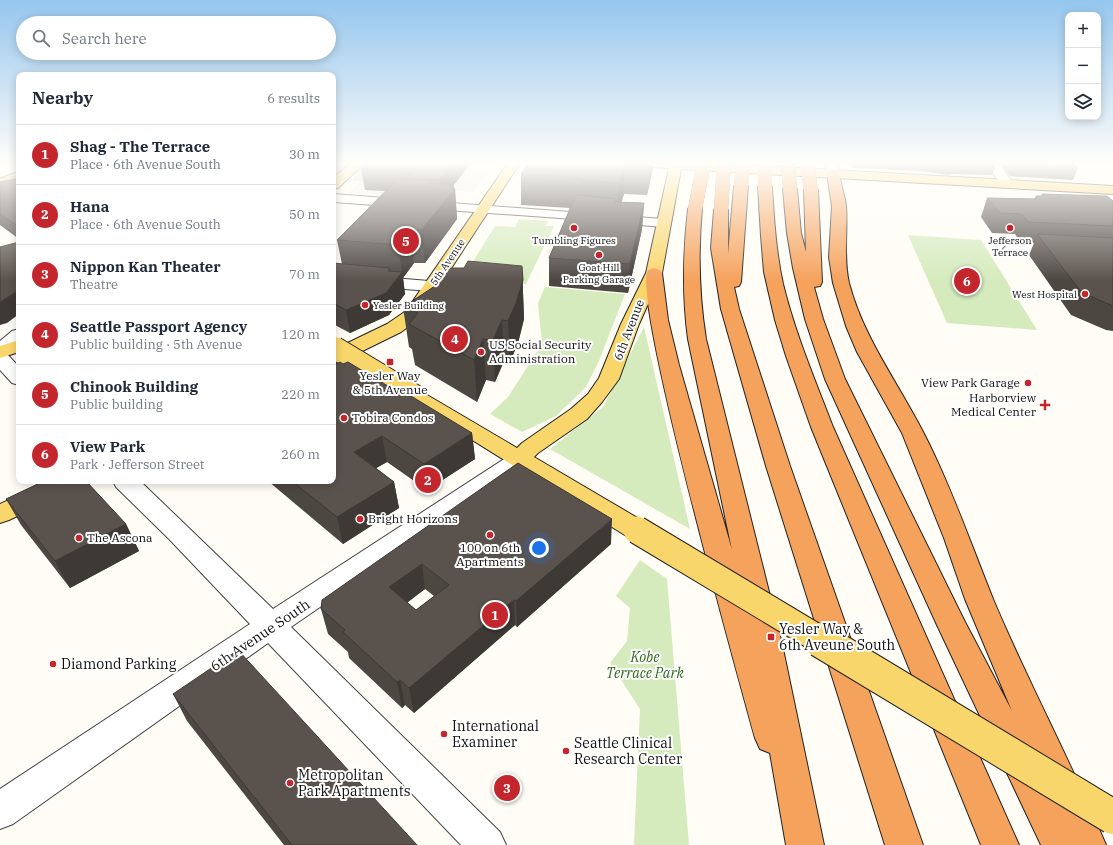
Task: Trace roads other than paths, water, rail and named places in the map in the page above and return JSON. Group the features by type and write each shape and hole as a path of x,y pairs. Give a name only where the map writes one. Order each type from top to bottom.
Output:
{"highway":[{"path":"696,202 690,276 692,305 697,339 767,644 803,845"},
{"path":"721,202 719,248 730,309 778,466 904,845"},
{"path":"730,309 740,202"},
{"path":"766,202 769,250 775,284 786,324 822,427 1000,845"},
{"path":"791,202 794,233 801,268 814,319 838,386 952,625 1061,845"},
{"path":"812,202 814,319"},
{"path":"838,202 838,257 841,283 855,326 867,352 913,433 922,453 957,538 982,606 1087,845"},
{"path":"740,209 745,227 752,243 775,284"},
{"path":"654,273 655,297 661,337 714,533 803,845"}],"main road":[{"name":"5th Avenue","path":"336,353 401,324 416,311 487,202"},
{"name":"6th Avenue","path":"520,459 530,448 579,414 605,387 614,368 633,317 654,273 668,202"},
{"path":"0,351 16,347"},
{"path":"336,353 415,396 1113,817"},
{"path":"0,514 64,484"}],"street":[{"path":"400,202 663,223"},
{"path":"1011,249 1024,248 1113,253"},
{"path":"336,278 468,290"},
{"path":"0,351 16,338"},
{"path":"0,358 16,376"},
{"name":"6th Avenue South","path":"0,811 270,626 520,459"},
{"path":"128,484 179,533 487,845"}],"place":[{"name":"Tumbling Figures","path":"574,228"},
{"name":"Jefferson Terrace","path":"1010,228"},
{"name":"Chinook Building","path":"406,241"},
{"name":"Goat Hill Parking Garage","path":"599,255"},
{"name":"View Park","path":"967,281"},
{"name":"West Hospital","path":"1085,294"},
{"name":"Yesler Building","path":"365,305"},
{"name":"Seattle Passport Agency","path":"455,339"},
{"name":"US Social Security Administration","path":"481,352"},
{"name":"Yesler Way & 5th Avenue","path":"390,362"},
{"name":"View Park Garage","path":"1028,383"},
{"name":"Harborview Medical Center","path":"1045,405"},
{"name":"Tobira Condos","path":"344,418"},
{"name":"Hana","path":"428,480"},
{"name":"Bright Horizons","path":"360,519"},
{"name":"100 on 6th Apartments","path":"490,535"},
{"name":"The Ascona","path":"79,538"},
{"name":"Shag - The Terrace","path":"495,615"},
{"name":"Yesler Way & 6th Aveune South","path":"771,637"},
{"name":"Diamond Parking","path":"53,664"},
{"name":"International Examiner","path":"444,734"},
{"name":"Seattle Clinical Research Center","path":"566,751"},
{"name":"Metropolitan Park Apartments","path":"290,783"},
{"name":"Nippon Kan Theater","path":"507,788"}],"park label":[{"name":"Kobe Terrace Park","path":"645,666"}]}
